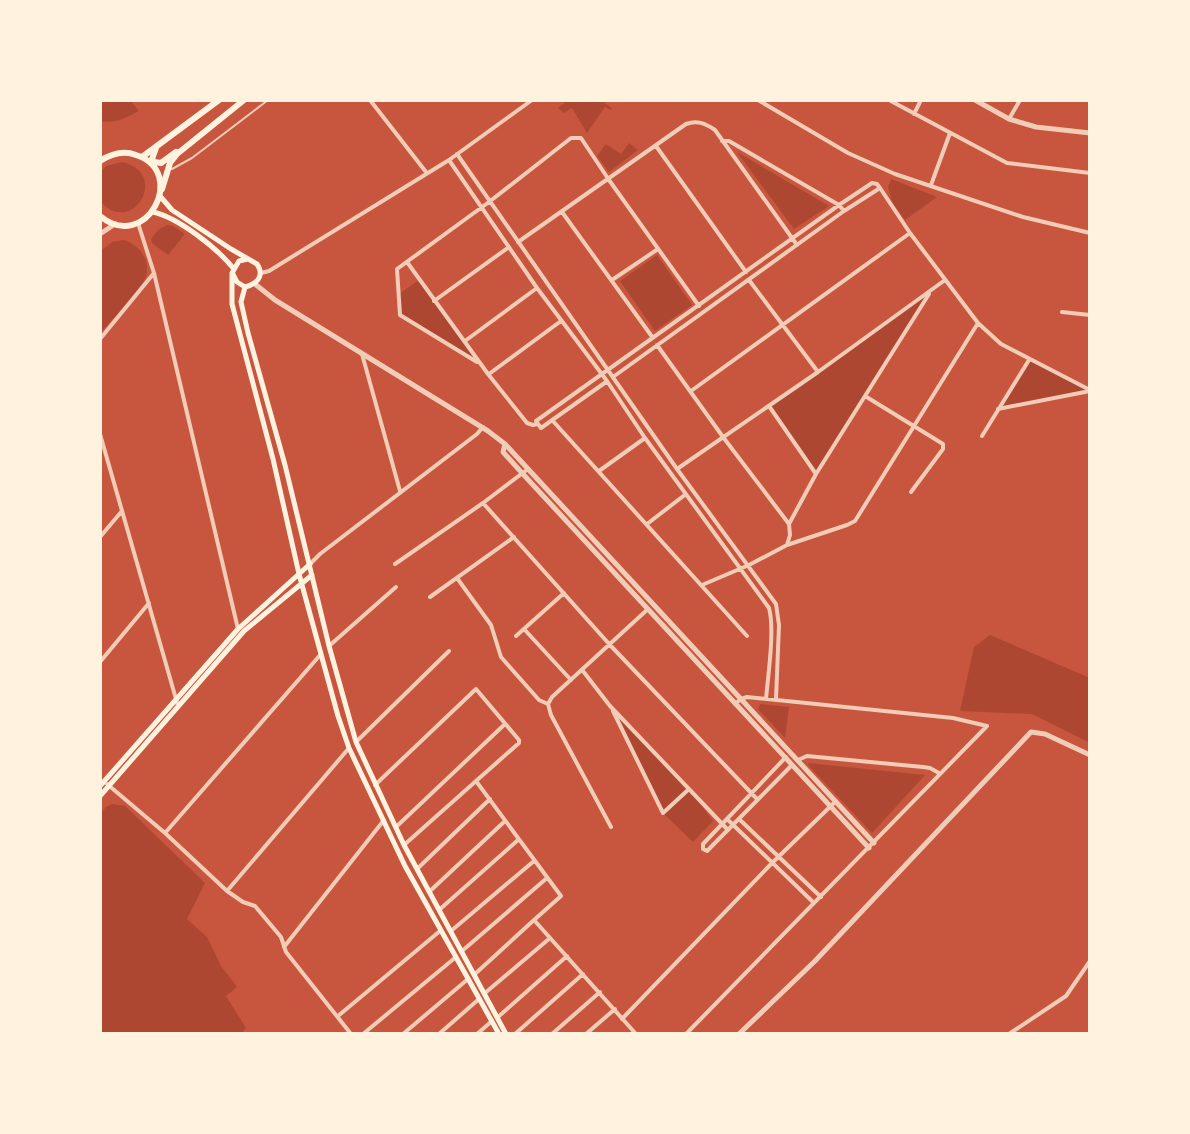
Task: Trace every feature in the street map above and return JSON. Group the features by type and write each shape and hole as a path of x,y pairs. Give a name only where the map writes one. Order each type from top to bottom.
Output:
{"main road":[{"path":"142,157 219,100"},
{"path":"157,147 152,159 161,163 244,100"},
{"path":"100,216 126,226 138,223 153,212 170,163 186,146"},
{"path":"101,158 122,152 142,157 150,163 157,172 161,194 172,210 257,264 261,273 255,284 245,287 237,282 222,254 176,221 153,212"},
{"path":"248,259 239,261 233,271 232,304 338,716 349,748 405,866 479,999 506,1034"},
{"path":"245,287 241,302 248,333 356,742 404,845 485,993 499,1034"},
{"path":"100,796 104,784 239,632 310,564"},
{"path":"239,632 312,575"}],"street":[{"path":"370,100 426,172"},
{"path":"261,273 320,241 449,160 532,100"},
{"path":"758,100 848,153 895,174 1023,217 1090,233"},
{"path":"889,100 1007,163 1090,173"},
{"path":"914,114 921,100"},
{"path":"975,100 1009,119 1036,127 1090,133"},
{"path":"1009,119 1020,100"},
{"path":"517,242 694,121 715,130 797,245"},
{"path":"931,185 950,133"},
{"path":"480,364 400,315 397,269 571,138 581,138 699,306"},
{"path":"722,141 729,141 839,205 844,211"},
{"path":"656,146 746,272"},
{"path":"457,154 778,608 776,699"},
{"path":"449,160 537,288 771,612 766,699"},
{"path":"880,188 541,428 538,424 536,421 872,183 877,184 880,188 910,233 978,323 1001,344 1090,390"},
{"path":"562,212 653,338"},
{"path":"138,223 154,273 239,632"},
{"path":"496,228 503,223"},
{"path":"100,234 115,224"},
{"path":"691,391 910,233"},
{"path":"434,301 509,247"},
{"path":"612,280 658,249"},
{"path":"407,262 523,420 531,425 538,424"},
{"path":"100,339 154,273"},
{"path":"749,280 818,372"},
{"path":"677,469 945,280"},
{"path":"255,284 275,300 483,427 505,444 503,452 678,630 830,806 872,845"},
{"path":"464,341 537,288"},
{"path":"789,524 816,474 930,292"},
{"path":"550,305 559,299"},
{"path":"1062,312 1090,315"},
{"path":"488,374 561,321"},
{"path":"674,323 679,329"},
{"path":"702,585 787,545 855,521 978,323"},
{"path":"657,345 789,524 787,545"},
{"path":"362,354 401,492"},
{"path":"982,436 1029,360"},
{"path":"998,409 1090,390"},
{"path":"865,396 944,446 911,492"},
{"path":"769,406 816,474"},
{"path":"635,422 642,418"},
{"path":"552,420 747,636"},
{"path":"310,564 483,427"},
{"path":"100,434 177,703"},
{"path":"599,471 645,438"},
{"path":"395,564 525,471"},
{"path":"647,524 686,494"},
{"path":"483,503 610,645 757,799"},
{"path":"100,537 122,511"},
{"path":"430,597 514,537"},
{"path":"620,573 673,636 836,801 872,845"},
{"path":"457,578 491,625 501,657 539,700 548,704"},
{"path":"329,646 396,587"},
{"path":"516,636 564,593"},
{"path":"100,662 149,603"},
{"path":"611,827 573,759 548,704 648,609"},
{"path":"524,629 571,680"},
{"path":"673,636 678,630"},
{"path":"356,742 449,651"},
{"path":"165,833 321,654"},
{"path":"583,671 610,706 728,830"},
{"path":"375,785 476,689 519,740 404,845"},
{"path":"686,1034 987,726 953,718 776,699 747,697 738,701"},
{"path":"610,706 663,813 689,789"},
{"path":"396,827 505,724"},
{"path":"739,1034 815,961 1031,732 1045,734 1090,755"},
{"path":"227,891 349,748"},
{"path":"786,757 703,844 703,849 707,851 795,762 807,756 923,767 939,773"},
{"path":"475,974 561,896 476,781"},
{"path":"104,784 165,833 227,891 255,906 351,1034"},
{"path":"417,869 490,799"},
{"path":"622,1019 836,801"},
{"path":"727,819 814,903"},
{"path":"739,819 821,897"},
{"path":"284,948 384,820"},
{"path":"429,892 505,821"},
{"path":"439,910 519,840"},
{"path":"451,931 534,861"},
{"path":"462,951 547,878"},
{"path":"534,920 636,1034"},
{"path":"337,1016 440,931"},
{"path":"485,993 550,938"},
{"path":"477,1034 567,956"},
{"path":"363,1034 456,957"},
{"path":"1009,1034 1066,996 1090,961"},
{"path":"515,1034 583,974"},
{"path":"403,1034 468,979"},
{"path":"552,1034 600,992"},
{"path":"439,1034 479,999"},
{"path":"586,1034 615,1009"},
{"path":"626,1034 632,1029"}],"lane":[{"path":"167,172 192,158 268,100"}],"shaded area":[{"path":"100,100 130,100 139,111 116,121 100,121"},
{"path":"568,100 603,102 612,108 605,107 587,133 572,108 564,113 558,108"},
{"path":"629,143 638,150 609,172 597,156 606,144 621,154"},
{"path":"737,152 829,206 794,229"},
{"path":"122,162 136,168 144,178 145,189 134,208 124,212 112,210 100,201 100,173 106,166"},
{"path":"891,179 937,197 905,220 892,202 888,187"},
{"path":"167,225 185,234 168,255 151,239"},
{"path":"123,240 135,245 143,255 147,273 137,291 100,333 100,249"},
{"path":"657,255 692,305 655,331 620,281"},
{"path":"419,280 480,364 400,315 399,294"},
{"path":"930,292 816,474 769,406"},
{"path":"1029,360 1090,390 998,409"},
{"path":"990,635 1090,678 1090,743 1032,714 960,711 974,647"},
{"path":"760,704 789,707 785,738 758,709"},
{"path":"610,706 689,789 713,821 693,842 663,813"},
{"path":"808,763 925,775 872,833"},
{"path":"112,804 125,806 205,883 187,919 207,937 221,966 237,987 226,996 246,1028 243,1031 245,1034 100,1034 100,814"}]}
